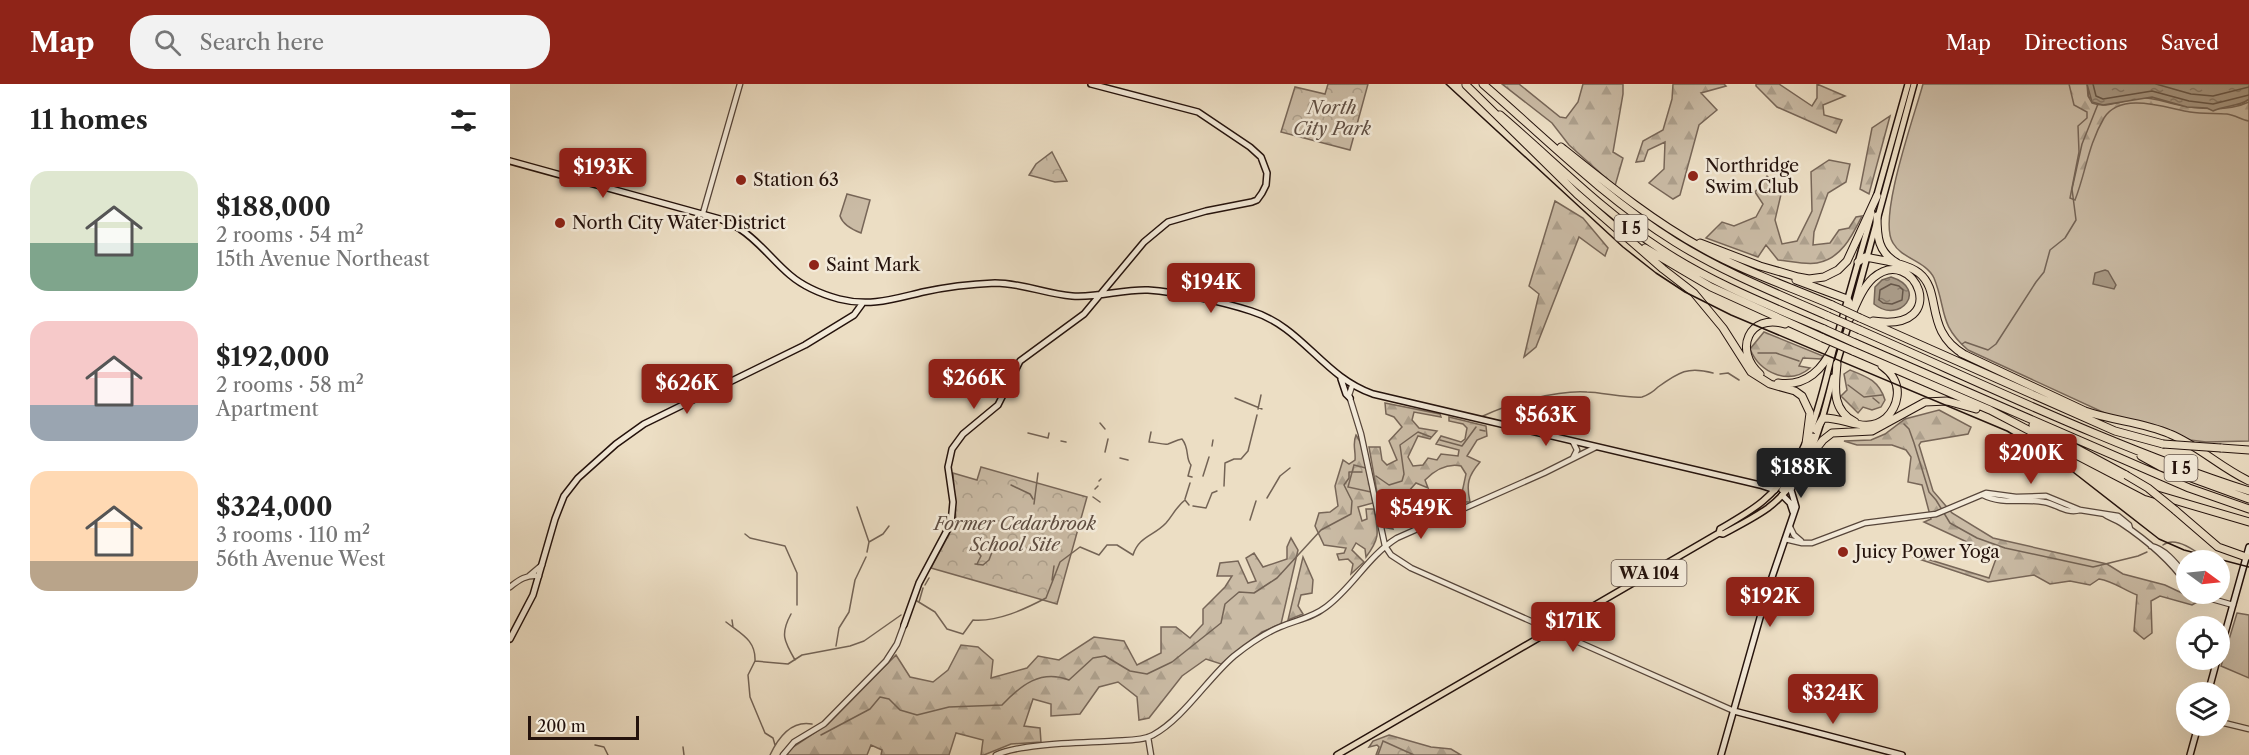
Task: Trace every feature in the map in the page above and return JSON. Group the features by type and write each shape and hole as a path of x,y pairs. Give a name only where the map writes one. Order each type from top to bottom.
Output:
{"highway":[{"name":"I 5","path":"1483,84 1593,179 1661,233 1720,267 2115,441 2205,477 2249,491"},
{"name":"I 5","path":"1465,85 1612,213 1659,248 1714,279 2198,491 2249,509"},
{"path":"1465,85 1577,194 1694,293 1723,328 1751,372 1770,384 1797,392 1805,399 1810,417 1806,444"},
{"path":"1523,118 1629,201 1719,257 2115,431 2163,444 2249,450"},
{"path":"1674,230 1761,266 1809,279 1833,273 1843,266 1851,255 1877,196"},
{"path":"1877,216 1880,247 1887,256 1904,267"},
{"path":"1623,233 1693,278 1820,337 1990,411 2147,492 2249,522"},
{"path":"1858,262 1865,257 1917,272 1925,280 1939,328 1949,343 1961,353 2032,394"},
{"path":"1761,266 1847,299 1852,309"},
{"path":"1850,318 1868,283 1877,275 1888,271 1898,271 1908,274 1915,281 1919,291 1919,302 1915,312 1908,319 1889,323 1860,318"},
{"path":"1820,337 1778,322 1766,322 1756,327 1749,336 1747,356 1753,367 1766,378 1793,383 1803,381 1816,373 1835,345"},
{"path":"1961,353 2085,411 2168,432 2249,482"},
{"path":"1816,430 1823,417 1860,426 1873,425 1884,420 1893,411 1898,390 1893,377 1888,370 1866,357"},
{"path":"1837,364 1835,394 1840,409 1851,421 1873,425"},
{"path":"1808,459 1823,440 1832,433 1872,431 1919,404 1936,400 1968,406 2036,435"},
{"path":"1994,403 2148,488 2218,547 2246,558"},
{"path":"2115,441 2161,467 2249,501"},
{"path":"2198,491 2249,501"}],"main road":[{"path":"904,625 919,583 951,523 953,502 948,467 952,449 963,434 998,405 1017,366 1025,356 1087,310 1144,242 1168,222 1257,200 1266,185 1267,173 1261,157 1198,112 1091,84"},
{"name":"WA 104","path":"1719,533 1720,529 1763,501 1775,490 1790,471 1806,444 1822,395 1908,84"},
{"name":"WA 104","path":"1337,755 1549,630 1719,533 1723,534 1751,518 1768,508 1782,495 1808,459 1823,417 1914,84"},
{"path":"1903,127 1899,116 1902,115 1910,101"},
{"path":"510,161 703,213 740,228 790,275 815,292 862,304 894,300 925,292 996,283 1023,285 1069,296 1099,296 1149,290 1251,311 1280,324 1296,335 1341,379 1352,386 1381,396 1760,485 1782,495 1791,506 1792,516"},
{"path":"1081,296 1086,301 1087,310"},
{"path":"510,639 533,595 564,496 578,478 616,444 659,416 805,345 855,315 862,304"},
{"path":"1341,379 1346,394 1350,398"},
{"path":"1782,495 1783,489 1804,458 1816,430 1822,395"},
{"path":"1760,485 1773,483 1790,471"},
{"path":"1721,755 1769,586 1796,503 1792,492 1794,480"},
{"path":"1760,485 1764,492 1763,501"},
{"path":"1751,518 1773,499 1775,490"},
{"path":"2230,616 2249,547"},
{"path":"1734,711 1902,755"},
{"path":"2190,755 2195,736"}],"street":[{"path":"703,213 740,84"},
{"path":"1352,386 1349,392 1350,398 1362,434 1376,511 1385,546 1391,555 1411,568 1734,711"},
{"path":"1571,459 1577,450 1573,442"},
{"path":"996,755 1017,749 1148,737 1175,717 1219,670 1252,641 1282,626 1316,614 1327,607 1341,595 1385,546 1397,538 1596,447"},
{"path":"1785,538 1806,544 1815,543 1865,522 1936,513 1986,493 2016,497 2046,496 2080,510 2118,516 2176,570"},
{"path":"1789,526 1796,538 1806,544"},
{"path":"2151,546 2157,547 2176,565"},
{"path":"528,576 542,566"},
{"path":"510,587 521,578 539,576"},
{"path":"783,755 788,747 824,724 886,661 897,644 904,625"},
{"path":"2230,724 2249,729"},
{"path":"1148,737 1151,755"}],"green space":[{"name":"North City Park","path":"1328,84 1368,84 1350,150 1281,132 1295,87 1325,94"},
{"path":"1502,84 1519,84 1560,117 1566,118 1578,102 1583,84 1623,84 1613,152 1623,158 1615,186 1569,145 1552,123"},
{"path":"1673,84 1724,84 1726,86 1701,93 1717,110 1699,125 1680,195 1673,199 1649,183 1664,169 1665,142 1648,150 1644,161 1636,162 1643,141 1663,130 1672,99"},
{"path":"1756,84 1779,84 1812,106 1817,98 1817,84 1845,96 1823,105 1824,115 1842,120 1836,133 1777,107"},
{"path":"1923,84 2087,84 2089,97 2103,105 2152,97 2187,107 2213,111 2226,105 2242,104 2249,99 2249,441 2190,440 2166,429 2109,415 1968,350 1958,341 1947,324 1934,278 1930,272 1897,248 1889,231 1893,190"},
{"path":"2069,84 2087,84 2088,96 2092,103 2098,105 2146,98 2183,106 2212,109 2249,102 2249,121 2233,115 2190,112 2144,103 2121,105 2104,118 2099,128 2075,200 2070,198 2079,152 2078,126 2087,118 2087,112 2074,105"},
{"path":"1890,116 1869,194 1860,189 1872,128"},
{"path":"1052,152 1067,181 1055,182 1029,175 1036,164"},
{"path":"1829,160 1850,164 1846,182 1828,193 1814,232 1813,245 1830,243 1839,230 1849,228 1856,217 1862,216 1850,239 1833,257 1817,263 1778,260 1766,245 1758,257 1706,238 1722,222 1734,226 1756,217 1763,204 1755,192 1767,176 1782,190 1775,220 1782,244 1797,241 1812,211 1811,172"},
{"path":"847,194 870,200 861,233 846,225 841,219"},
{"path":"1555,201 1583,218 1608,248 1605,256 1579,237 1536,347 1524,357 1539,294 1529,286"},
{"path":"1764,332 1823,356 1821,359 1803,358 1799,366 1810,368 1802,373 1793,376 1776,374 1761,365 1750,349"},
{"path":"1850,370 1867,378 1880,388 1885,400 1881,407 1872,410 1863,407 1858,413 1841,396 1847,390 1844,374"},
{"path":"1385,403 1440,414 1441,417 1414,412 1412,420 1419,428 1437,431 1430,439 1418,436 1408,457 1413,466 1423,465 1428,458 1437,460 1441,454 1458,456 1459,450 1436,444 1441,436 1461,442 1465,439 1467,428 1463,424 1449,421 1449,417 1486,426 1487,436 1477,440 1467,456 1480,462 1469,480 1470,502 1460,502 1466,474 1461,466 1446,466 1425,480 1428,488 1416,483 1407,493 1418,499 1399,507 1401,514 1389,518 1393,529 1382,527 1382,514 1394,507 1391,504 1397,498 1391,494 1379,504 1369,447 1380,447 1382,460 1387,465 1397,460 1389,441 1402,427 1394,417 1386,414"},
{"path":"1939,410 1971,427 1968,434 1921,442 1919,445 1933,491 1952,513 1993,538 2107,564 2123,574 2176,590 2176,600 2160,596 2151,601 2152,633 2144,639 2134,631 2137,595 2109,582 2099,579 2090,585 2070,581 2050,584 2034,575 1988,582 1913,557 1914,555 1989,578 1997,556 1924,522 1931,519 1922,485 1908,482 1911,457 1906,450 1892,445 1857,445 1844,441 1871,440 1885,434 1905,419"},
{"path":"1356,435 1365,458 1373,503 1358,507 1362,521 1367,519 1366,509 1374,509 1377,534 1366,557 1365,549 1356,543 1352,550 1364,562 1351,574 1353,564 1348,559 1339,560 1337,554 1344,553 1346,548 1324,545 1315,526 1319,513 1330,512 1338,506 1335,486 1343,460 1349,464 1355,460"},
{"path":"1354,465 1366,468 1371,492 1348,487"},
{"name":"Former Cedarbrook School Site","path":"981,467 1087,497 1057,604 931,568 956,521 953,473 977,480"},
{"path":"1291,538 1298,550 1281,624 1262,632 1221,664 1206,659 1182,676 1149,718 1139,720 1137,697 1118,682 1099,687 1080,714 1051,716 1051,704 1033,699 1024,726 1040,728 1041,742 1011,744 984,755 981,755 983,740 956,733 949,755 881,755 882,750 871,745 867,755 787,755 790,749 828,724 896,655 910,677 933,682 948,670 961,645 978,647 993,660 991,678 1027,668 1038,656 1059,660 1094,637 1124,641 1137,665 1161,653 1161,627 1176,627 1190,638 1203,624 1203,609 1225,587 1232,576 1217,576 1220,563 1238,561 1248,583 1256,581 1246,558 1254,553 1263,567 1287,559 1287,547"},
{"path":"1303,557 1313,580 1312,593 1301,595 1298,606 1303,614 1288,620"},
{"path":"2237,613 2249,615 2249,678 2230,670 2230,636"},
{"path":"1389,735 1431,747 1451,749 1461,755 1376,755 1379,747 1377,745 1369,747 1373,741"},
{"path":"1383,741 1414,755 1378,755"}],"water":[{"path":"2087,84 2249,84 2249,99 2213,111 2207,108 2187,107 2152,97 2103,105 2092,102"},
{"path":"2108,271 2116,285 2114,289 2093,284 2095,273"},
{"path":"1891,277 1902,282 1908,289 1909,296 1901,308 1893,310 1874,304 1875,287 1882,280"}],"waterway":[{"path":"1962,344 1965,342 1988,350 1996,344 2044,272 2050,250 2065,238 2076,220 2072,189 2082,144 2098,104"},
{"path":"1758,353 1776,353 1799,361"},
{"path":"1483,416 1506,406 1562,393 1587,392 1642,397 1684,372 1697,370 1713,373"},
{"path":"1720,374 1728,373 1739,380"},
{"path":"1848,385 1864,397 1882,395"},
{"path":"1258,409 1261,395"},
{"path":"1235,398 1262,409"},
{"path":"1873,398 1879,403"},
{"path":"1224,486 1225,463 1241,459 1248,451 1257,415"},
{"path":"1100,423 1105,429"},
{"path":"1904,424 1909,429 1929,492 1950,523 1977,538 2005,548 2093,567 2147,552"},
{"path":"1440,440 1462,446 1476,427"},
{"path":"1480,430 1485,431"},
{"path":"1151,432 1149,442 1166,444 1182,439 1191,465 1188,476 1192,477"},
{"path":"1376,476 1389,485 1402,481 1404,474 1400,445 1418,432 1431,437"},
{"path":"1028,433 1048,438 1049,433"},
{"path":"1105,452 1108,439"},
{"path":"1212,446 1213,440"},
{"path":"1061,441 1066,442"},
{"path":"1203,476 1209,457"},
{"path":"1120,458 1128,460"},
{"path":"1267,498 1280,476 1290,468"},
{"path":"821,735 870,709 880,697 889,699 900,710 917,715 949,707 1002,705 1024,685 1032,681 1049,676 1069,680 1093,658 1105,656 1130,671 1147,674 1172,662 1221,623 1225,604 1239,592 1254,593 1277,578 1321,530 1351,514 1352,501 1344,485 1349,478 1349,472 1362,472"},
{"path":"1034,504 1038,473"},
{"path":"1185,499 1190,483"},
{"path":"1011,485 1030,494 1033,499"},
{"path":"1095,489 1098,486"},
{"path":"1193,506 1206,508 1212,493 1217,491"},
{"path":"1093,497 1100,502"},
{"path":"917,601 935,612 947,629 963,634 973,620 1002,617 1046,598 1060,562 1080,547 1099,555 1107,545 1117,545 1133,555 1139,544 1166,523 1185,500 1189,505"},
{"path":"1250,520 1256,501"},
{"path":"857,507 869,542 867,552"},
{"path":"869,542 883,534 889,526"},
{"path":"745,534 750,538 785,546 797,573 797,605"},
{"path":"2163,545 2173,542 2193,550"},
{"path":"975,564 983,565 989,560 995,544"},
{"path":"976,550 981,556 977,564"},
{"path":"836,646 839,628 849,612 855,580 866,557"},
{"path":"1052,580 1054,566"},
{"path":"925,585 929,578"},
{"path":"919,602 923,588"},
{"path":"791,614 785,627 785,637 795,660"},
{"path":"775,745 773,738 765,733 750,697 748,675 755,661 788,664 802,655 850,646 864,641 901,615"},
{"path":"732,620 733,627"},
{"path":"726,622 750,643 755,654 755,661"},
{"path":"770,755 786,732 804,723 812,724"},
{"path":"595,745 604,747 608,755"},
{"path":"683,747 684,755"}],"tram line":[{"path":"1446,84 1623,247 1685,292 1731,315 2007,431 2064,465 2159,539 2184,550 2249,567"}],"place":[{"name":"Northridge Swim Club","path":"1693,176"},
{"name":"Station 63","path":"741,180"},
{"name":"North City Water District","path":"560,223"},
{"name":"Saint Mark","path":"814,265"},
{"name":"Juicy Power Yoga","path":"1843,552"}]}
